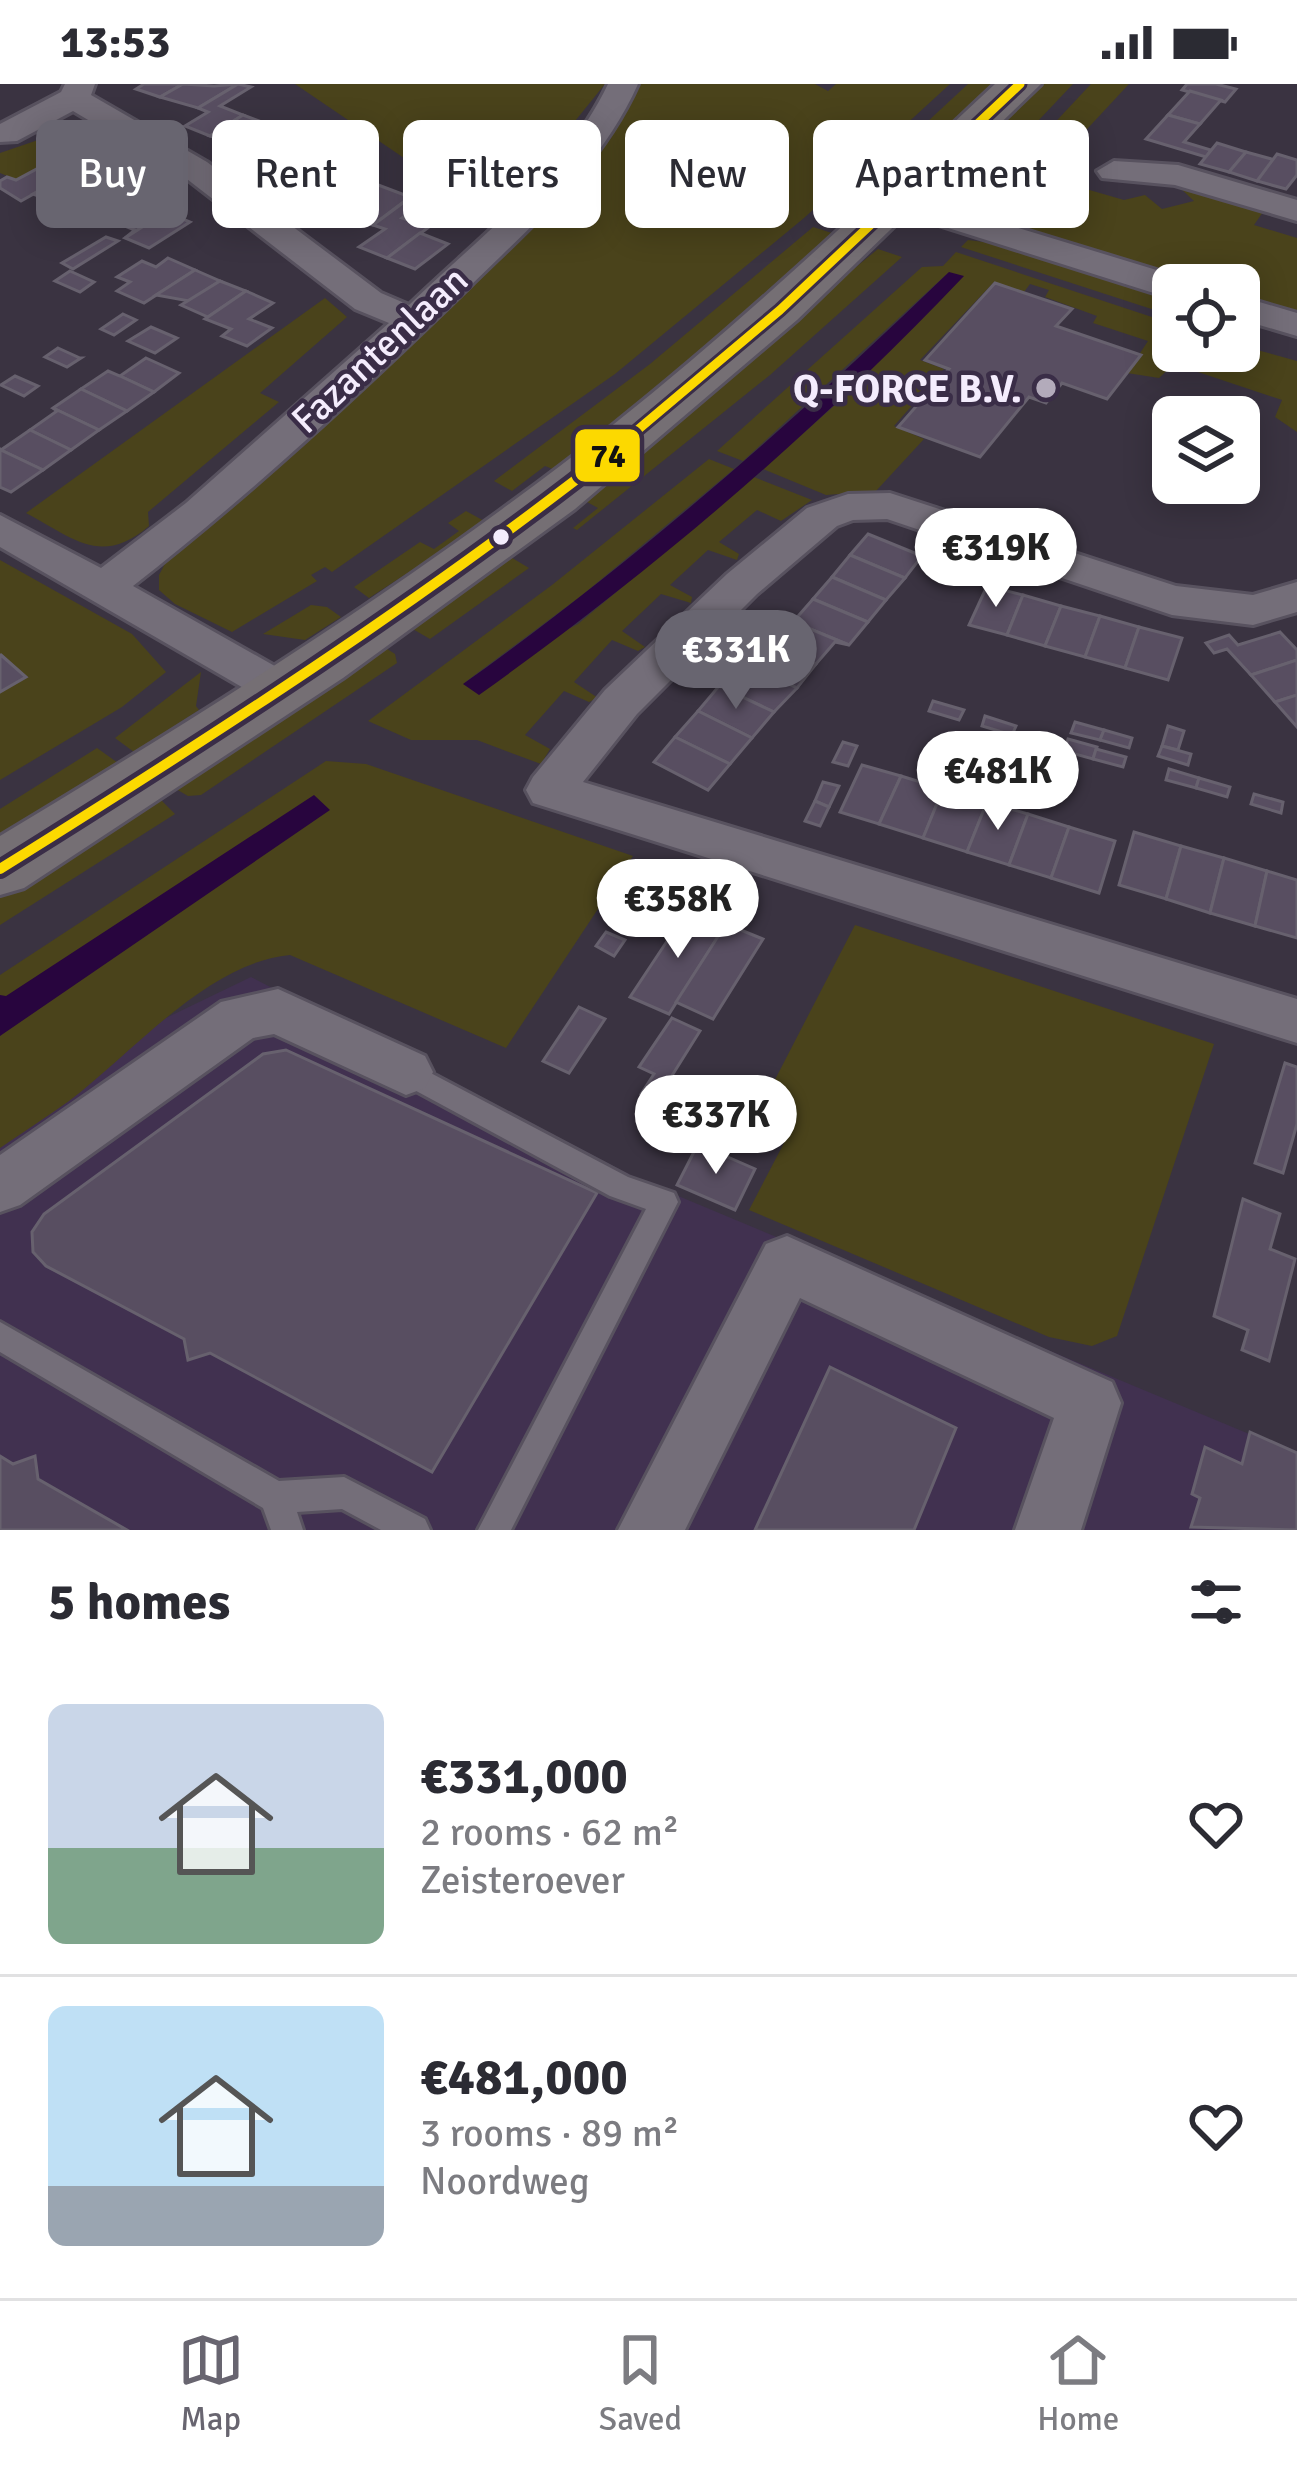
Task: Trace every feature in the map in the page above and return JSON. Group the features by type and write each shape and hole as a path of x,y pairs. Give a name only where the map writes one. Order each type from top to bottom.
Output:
{"street":[{"name":"Fazantenlaan","path":"105,586 201,512 414,320 566,173 606,121 622,84"},
{"path":"982,120 1020,84"},
{"path":"6,134 77,91 195,169 368,301 414,320"},
{"path":"1114,171 1178,175 1297,211"},
{"path":"0,869 148,778 385,618 629,438 866,228"},
{"path":"984,228 1152,280"},
{"path":"1260,314 1297,325"},
{"path":"1297,597 1253,610 1172,600 890,506 848,507 822,517 742,584 621,703 550,790 1297,1021"},
{"path":"0,529 280,689"},
{"path":"0,1187 240,1018 259,1012 278,1011 406,1072"},
{"path":"651,1530 787,1263 1090,1403 1048,1530"}],"lane":[{"path":"406,1072 620,1187 664,1202 494,1530"},
{"path":"0,1336 276,1497 344,1493 414,1530"},
{"path":"276,1497 287,1530"}],"shaded area":[{"path":"295,84 605,84 576,120 403,120 403,157 379,141 379,120 348,120"},
{"path":"638,84 815,84 828,91 836,84 950,84 911,120 813,120 813,210 615,374 332,572 325,567 311,575 317,581 232,632 175,604 159,590 159,575 167,560 514,228 601,228 601,139 624,113"},
{"path":"968,84 999,84 958,120 929,120"},
{"path":"1040,84 1073,84 1039,120 1002,120"},
{"path":"1091,84 1129,84 1089,127 1089,120 1057,120"},
{"path":"36,141 36,169 17,180 0,173 0,153"},
{"path":"1194,184 1218,191 1221,199 1263,212 1254,225 1297,238 1297,315 1260,304 1260,264 1152,264 1152,270 1017,228 1089,228 1089,190 1124,200 1145,195 1162,209 1194,201 1179,187"},
{"path":"813,227 835,234 813,260 555,470 545,466 512,491 494,481 650,364"},
{"path":"968,240 999,244 1152,295 1152,309 961,247"},
{"path":"878,249 902,257 770,375 577,530 573,528 598,508 576,496"},
{"path":"956,252 1152,317 1152,372 1165,372 1159,378 1127,373 1148,341 1093,323 1097,316 1045,297 1049,290 1030,284 1024,292 994,282 920,360 944,369 894,426 924,439 876,491 826,495 763,469 835,405 949,272 743,461 717,451 922,267 943,266"},
{"path":"949,272 964,276 851,389 732,497 608,599 479,695 463,684 714,487"},
{"path":"325,298 347,317 260,393 279,402 148,512 149,526 116,545 101,546 73,539 26,513"},
{"path":"1260,351 1297,361 1297,432 1275,417 1282,400 1198,372 1260,372"},
{"path":"709,459 734,469 581,596 464,683 578,624 754,477 812,500 781,521 757,510 719,542 739,554 737,560 708,550 670,585 692,597 691,603 661,594 622,631 645,647 638,651 612,640 574,682 598,698 589,702 564,691 525,735 550,749 541,764 477,740 411,740 368,721 552,585"},
{"path":"466,511 486,522 369,598 354,587 420,542 434,549 459,531 448,523"},
{"path":"502,552 529,568 430,639 411,628"},
{"path":"0,560 132,634 166,672 122,707 0,780"},
{"path":"311,605 327,607 341,617 305,640 263,634"},
{"path":"384,647 395,654 397,663 201,795 188,796 176,789"},
{"path":"201,672 199,710 134,752 115,738"},
{"path":"97,748 118,763 0,848 0,809"},
{"path":"326,761 366,764 633,856 506,1048 290,955 230,974 201,992 69,1101 0,1148 0,975"},
{"path":"314,795 330,810 0,1036 0,995 6,996"},
{"path":"160,799 175,814 0,925 0,892"},
{"path":"855,925 1214,1044 1117,1336 1092,1346 1049,1337 749,1210 785,1141 752,1124"},
{"path":"251,977 640,1180 1297,1454 1297,1530 0,1530 0,1098"}],"building":[{"path":"144,84 183,84 160,97 136,89"},
{"path":"183,84 238,84 198,108 160,97"},
{"path":"238,84 251,87 220,106 243,115 235,120 212,120 210,136 188,127 208,112 198,108"},
{"path":"1187,84 1236,89 1225,102 1182,90"},
{"path":"1190,91 1221,100 1200,124 1168,115"},
{"path":"1168,115 1200,124 1184,142 1211,150 1206,157 1146,139"},
{"path":"1217,143 1246,152 1229,172 1200,164"},
{"path":"1246,152 1275,160 1257,181 1229,172"},
{"path":"1277,154 1297,160 1297,175 1286,189 1257,181"},
{"path":"36,169 36,193 21,201 0,188 0,181 7,177 16,180"},
{"path":"379,185 403,194 403,202 379,220"},
{"path":"403,203 403,228 428,228 387,258 359,247 385,229 379,227 379,221"},
{"path":"141,228 181,228 149,248 125,238"},
{"path":"420,233 448,244 415,269 387,258"},
{"path":"106,237 118,241 73,269 62,263"},
{"path":"168,258 195,270 144,303 117,291 130,282 117,277 142,261 156,267"},
{"path":"195,270 220,281 189,301 156,295"},
{"path":"70,271 94,282 80,292 55,281"},
{"path":"220,281 246,291 208,317 181,305"},
{"path":"995,283 1072,309 1056,326 1141,355 1107,399 1062,383 1046,403 1029,397 980,457 898,427 949,369 925,360"},
{"path":"246,291 273,303 249,319 272,328 247,346 222,336 231,329 205,319"},
{"path":"123,314 136,320 114,335 101,329"},
{"path":"151,327 177,338 155,353 128,341"},
{"path":"58,348 81,358 67,367 45,357"},
{"path":"146,358 179,373 154,392 120,376"},
{"path":"108,371 154,392 127,411 81,389"},
{"path":"15,376 38,386 24,396 1,385"},
{"path":"81,389 127,411 99,430 53,408"},
{"path":"53,408 99,430 71,450 30,430 57,411"},
{"path":"30,430 71,450 43,470 1,450"},
{"path":"0,449 43,470 11,492 0,487"},
{"path":"868,534 922,556 905,578 850,555"},
{"path":"850,555 905,578 886,600 832,577"},
{"path":"832,577 886,600 868,622 813,599"},
{"path":"987,586 1023,595 1007,635 969,625"},
{"path":"1023,595 1061,606 1045,646 1007,635"},
{"path":"813,599 868,622 849,645 793,622"},
{"path":"1061,606 1100,616 1085,657 1045,646"},
{"path":"781,616 849,645 835,642 816,664 761,638"},
{"path":"1100,616 1139,627 1125,668 1085,657"},
{"path":"1139,627 1182,638 1168,680 1125,668"},
{"path":"1280,632 1297,650 1297,660 1251,675 1227,649 1214,653 1206,643 1229,635 1238,645"},
{"path":"761,638 816,664 797,688 741,662"},
{"path":"0,656 26,677 0,692"},
{"path":"1297,660 1297,695 1275,702 1251,675"},
{"path":"741,662 797,688 774,712 719,686"},
{"path":"719,686 774,712 752,738 698,711"},
{"path":"1297,695 1297,727 1275,702"},
{"path":"933,701 964,710 959,720 929,711"},
{"path":"698,711 752,738 730,764 675,737"},
{"path":"985,716 1016,726 1012,735 982,726"},
{"path":"1075,722 1104,730 1100,740 1071,733"},
{"path":"1168,726 1184,731 1178,750 1162,746"},
{"path":"1104,730 1132,738 1129,748 1100,740"},
{"path":"675,737 730,764 708,790 654,762"},
{"path":"1068,739 1097,747 1093,759 1064,751"},
{"path":"843,742 857,746 848,766 833,762"},
{"path":"1162,746 1191,754 1188,765 1158,756"},
{"path":"1096,749 1126,757 1123,767 1093,759"},
{"path":"862,765 901,776 879,824 840,812"},
{"path":"1169,769 1199,778 1196,788 1166,780"},
{"path":"901,776 943,789 923,838 879,824"},
{"path":"1199,778 1230,787 1227,797 1196,788"},
{"path":"823,782 839,786 829,807 815,801"},
{"path":"943,789 987,802 967,852 923,838"},
{"path":"1254,794 1283,802 1281,813 1251,804"},
{"path":"815,801 829,807 820,826 805,821"},
{"path":"987,802 1028,814 1009,865 967,852"},
{"path":"1028,814 1069,827 1051,878 1009,865"},
{"path":"1069,827 1115,841 1099,893 1051,878"},
{"path":"1134,832 1181,846 1166,899 1119,885"},
{"path":"1181,846 1224,858 1210,913 1166,899"},
{"path":"1224,858 1267,871 1255,926 1210,913"},
{"path":"1267,871 1297,880 1297,938 1255,926"},
{"path":"689,908 726,924 669,1014 630,997"},
{"path":"726,924 763,939 713,1019 676,1002"},
{"path":"606,932 625,940 614,956 596,946"},
{"path":"579,1007 605,1019 569,1073 543,1061"},
{"path":"672,1018 700,1031 656,1101 641,1094 654,1074 639,1067"},
{"path":"286,1050 597,1193 432,1472 210,1353 188,1360 184,1339 46,1266 33,1252 32,1232 44,1214 263,1054"},
{"path":"1285,1063 1297,1067 1297,1124 1283,1173 1255,1163"},
{"path":"698,1144 755,1169 735,1210 677,1185"},
{"path":"1243,1199 1280,1214 1270,1249 1295,1259 1269,1361 1242,1350 1248,1330 1214,1316"},
{"path":"830,1367 956,1428 914,1530 755,1530"},
{"path":"1250,1432 1297,1453 1297,1530 1191,1527 1200,1498 1192,1494 1205,1447 1242,1464"},
{"path":"0,1456 13,1464 35,1456 38,1479 127,1530 0,1530"}],"transit line":[{"name":"74","path":"0,869 321,663 555,497 731,353 1020,84"}],"place":[{"name":"Q-FORCE B.V.","path":"1046,388"}]}
